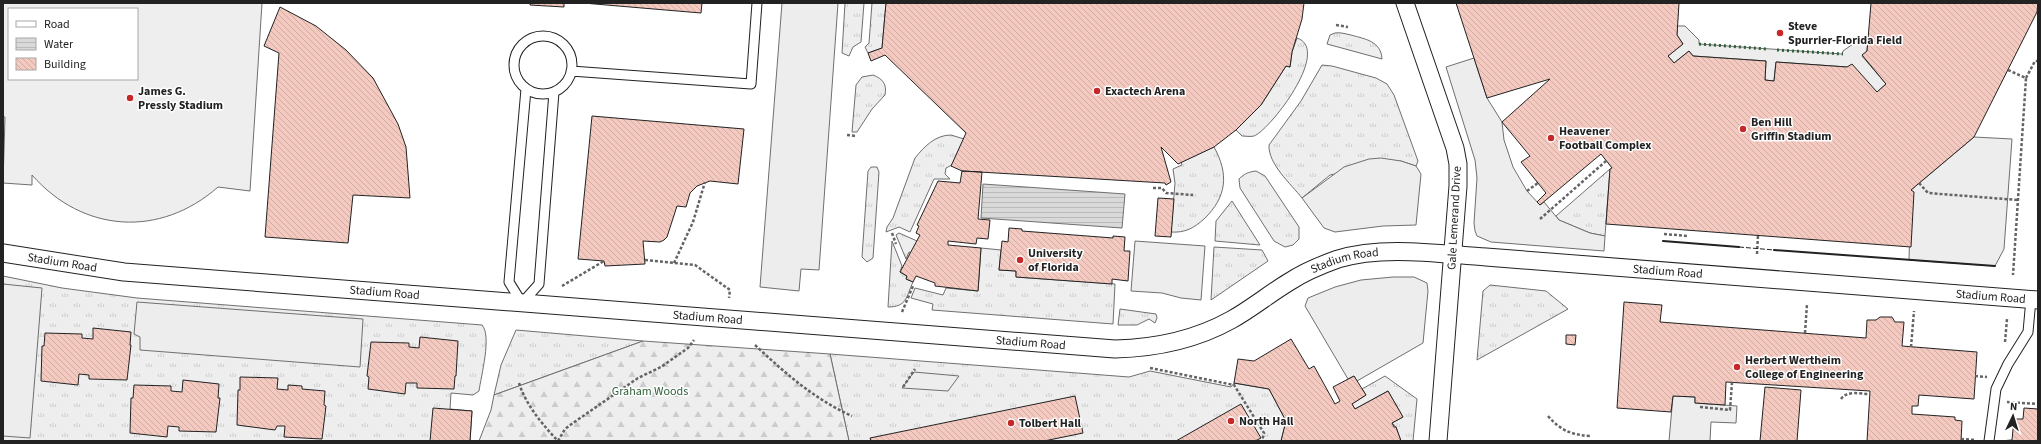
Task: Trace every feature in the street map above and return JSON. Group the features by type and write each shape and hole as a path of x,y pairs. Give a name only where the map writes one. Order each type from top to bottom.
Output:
{"street":[{"name":"Gale Lemerand Drive","path":"1405,3 1457,157 1459,174 1438,441"},
{"name":"Stadium Road","path":"3,253 124,272 1114,349 1135,349 1183,340 1220,326 1288,282 1307,272 1339,259 1354,255 1381,252 1452,254 2035,299"}],"lane":[{"path":"571,71 752,84 757,3"},
{"path":"546,36 563,44 569,52 572,61 571,71 565,83 554,92 544,94 535,93 526,89 520,82 515,74 514,64 518,51 528,40 546,36"},
{"path":"526,89 510,282 522,303 539,284 554,92"},
{"path":"1989,441 1996,389 2008,364 2028,332 2035,299"}],"path":[{"path":"1336,25 1348,28"},
{"path":"2013,275 2026,78 2035,61 2038,61"},
{"path":"2008,70 2026,78"},
{"path":"847,135 856,136"},
{"path":"1540,219 1606,161"},
{"path":"674,263 693,222 705,182"},
{"path":"1527,191 1538,183"},
{"path":"1919,183 1928,193 2018,200"},
{"path":"1154,188 1162,188 1166,193 1193,196"},
{"path":"892,233 896,244"},
{"path":"1664,234 1688,236"},
{"path":"1757,254 1758,235"},
{"path":"645,260 695,266 730,290 729,298"},
{"path":"562,286 604,261"},
{"path":"902,312 914,286"},
{"path":"1805,333 1807,304"},
{"path":"1911,347 1914,311"},
{"path":"519,383 523,397 546,428 558,441 565,429 573,423 638,378 661,367 688,348 694,340"},
{"path":"755,345 787,376 829,406 852,416"},
{"path":"903,387 915,368"},
{"path":"1150,368 1234,385 1264,433 1262,441"},
{"path":"1975,376 1987,377"},
{"path":"1700,407 1730,410 1732,382"},
{"path":"1840,399 1845,394 1849,393 1870,394"},
{"path":"2003,402 2038,404"},
{"path":"1548,416 1568,433 1591,436"},
{"path":"1961,439 1977,440"}],"green space":[{"name":"James G. Pressly Stadium","path":"3,3 262,3 250,191 218,187 195,204 172,215 147,221 122,222 98,218 74,209 52,194 32,175 32,185 3,183 5,117 3,117"},
{"path":"845,3 864,3 861,42 853,47 849,56 842,53"},
{"path":"872,3 886,3 882,48 868,53 865,47 869,43"},
{"path":"1335,33 1351,35 1371,42 1379,48 1382,59 1327,44 1330,35"},
{"path":"1297,38 1306,45 1307,58 1303,73 1295,89 1284,106 1262,131 1254,136 1242,136 1236,130 1261,105 1286,66 1290,67 1292,52"},
{"path":"1322,65 1332,66 1376,78 1387,84 1394,95 1418,161 1416,166 1401,161 1330,175 1302,198 1276,166 1272,159 1269,145 1301,101"},
{"path":"873,75 884,82 885,95 872,109 857,132 852,132 856,85 862,77"},
{"path":"951,135 964,139 952,165 946,168 945,174 950,179 934,179 910,232 899,227 886,232 887,227 893,218 915,158 930,142 940,137"},
{"path":"1214,147 1219,157 1223,176 1221,194 1217,202 1212,211 1197,225 1185,231 1171,232 1175,183 1173,169 1182,165 1181,162"},
{"path":"871,167 877,167 879,172 873,258 867,262 862,257 868,171"},
{"path":"1610,169 1605,236 1590,233 1559,220 1556,216"},
{"path":"1256,171 1265,176 1299,227 1299,239 1293,245 1285,247 1274,241 1240,188 1239,179 1246,174"},
{"path":"1232,201 1260,245 1215,241 1216,221"},
{"path":"899,233 917,241 912,253 909,252 906,259 896,235"},
{"path":"892,241 902,266 900,272 907,276 906,279 913,282 907,297 902,303 894,307 888,307"},
{"path":"1214,247 1262,250 1268,261 1211,300"},
{"path":"981,248 1001,250 999,270 1016,271 1016,277 1115,284 1113,324 932,310 933,304 911,298 915,288 943,295 946,288 978,291"},
{"path":"3,276 62,288 137,298 482,325 485,330 486,347 479,391 473,395 451,393 450,409 472,411 470,441 3,441"},
{"path":"1490,285 1546,291 1568,309 1477,360 1483,291"},
{"path":"1120,309 1156,314 1157,318 1155,323 1149,319 1137,325 1118,325"},
{"path":"516,330 643,341 494,395 501,365"},
{"name":"Graham Woods","path":"643,341 830,354 849,441 479,441 491,410 494,395"},
{"path":"830,354 1129,377 1150,371 1231,387 1234,383 1269,389 1286,421 1281,441 849,441"},
{"path":"1385,376 1417,399 1413,441 1401,441 1396,427 1392,423 1403,417 1388,391 1355,409 1352,404 1366,395 1362,389"}],"shaded area":[{"path":"782,3 838,3 819,270 801,269 799,291 760,287"},
{"path":"1677,26 1685,26 1699,40 1699,44 1842,54 1843,51 1860,39 1868,39 1867,51 1862,56 1886,84 1877,92 1847,67 1776,62 1774,81 1765,80 1766,61 1693,56 1689,51 1674,63 1668,56 1683,44 1677,35"},
{"path":"1474,58 1487,98 1502,122 1504,140 1513,167 1527,191 1540,205 1544,202 1559,220 1590,233 1605,236 1604,251 1491,242 1477,236 1474,223 1477,178 1475,160 1446,67"},
{"path":"1974,137 2012,139 2004,249 1995,266 1909,260 1911,190"},
{"path":"1381,158 1401,161 1416,166 1421,174 1416,225 1383,226 1335,232 1324,228 1302,198 1344,167 1369,159"},
{"path":"1135,241 1205,246 1201,300 1181,298 1162,293 1131,291"},
{"path":"1414,277 1427,283 1428,291 1423,343 1357,381 1354,376 1348,379 1305,306 1308,298 1335,287 1361,280"},
{"path":"3,284 42,288 30,438 3,436"},
{"path":"137,302 363,319 360,367 140,350 140,337 134,334"},
{"path":"914,372 959,376 948,391 902,388"},
{"path":"1673,396 1695,397 1695,403 1737,406 1736,423 1711,422 1710,441 1669,441"}],"water":[{"path":"983,184 1125,194 1122,228 981,218"}],"building":[{"path":"530,3 564,3 564,7 530,5"},
{"path":"583,3 702,3 701,13"},
{"name":"Exactech Arena","path":"886,3 1304,3 1302,19 1292,52 1290,67 1286,66 1261,105 1236,130 1214,147 1178,164 1161,147 1171,182 1166,185 1165,183 962,171 951,166 966,133 885,55 871,61 868,53 882,48"},
{"name":"Ben Hill Griffin Stadium","path":"1456,3 1679,3 1677,35 1683,44 1668,56 1674,63 1689,51 1693,56 1766,61 1765,80 1774,81 1776,62 1847,67 1852,64 1877,92 1886,84 1862,55 1867,51 1871,3 2038,3 2037,12 1974,137 1911,190 1914,192 1911,247 1606,224 1610,169 1612,168 1601,154 1540,205 1537,202 1546,193 1521,162 1530,156 1502,122 1550,79 1487,98"},
{"path":"280,7 316,26 346,50 373,78 398,124 406,147 410,198 353,195 348,243 265,237 279,53 264,46"},
{"path":"592,116 744,129 738,184 710,181 697,186 690,193 686,207 677,206 667,237 660,242 643,241 645,264 605,266 604,261 578,259"},
{"path":"962,171 982,172 978,219 990,220 988,239 977,238 976,244 948,241 948,245 981,248 978,291 935,286 935,283 916,276 913,282 906,279 907,276 900,272 920,235 916,233 919,226 917,225 938,181 960,183"},
{"path":"1158,198 1174,199 1171,237 1155,236"},
{"path":"1009,228 1022,229 1022,231 1113,238 1113,236 1125,237 1124,251 1130,251 1128,281 1112,279 1112,284 1016,277 1016,271 999,270 1002,241 1008,242"},
{"path":"1624,302 1662,305 1660,322 1866,338 1867,320 1876,320 1880,317 1892,317 1895,322 1904,322 1902,346 1977,352 1974,399 1919,395 1918,406 1912,406 1912,414 1955,417 1955,420 1962,421 1961,441 1867,441 1870,391 1726,382 1725,405 1695,403 1695,397 1673,396 1671,412 1617,408"},
{"path":"93,328 131,332 127,380 89,379 89,375 79,374 78,385 41,381 42,346 44,346 45,333 82,334 82,338 93,339"},
{"path":"1566,335 1576,335 1575,345 1566,344"},
{"path":"420,337 458,341 454,389 417,388 417,383 406,383 405,394 368,389 369,377 367,376 371,342 409,343 409,347 419,348"},
{"path":"1291,339 1309,369 1314,366 1335,404 1340,401 1333,387 1354,376 1366,395 1352,404 1355,409 1388,391 1403,417 1392,423 1394,427 1396,427 1401,441 1281,441 1286,421 1269,389 1234,383 1238,359 1254,361"},
{"path":"240,377 278,378 277,389 288,390 288,385 302,386 302,389 325,391 324,405 326,406 322,439 284,437 285,426 277,426 275,430 237,425"},
{"path":"183,380 219,384 218,398 220,398 216,432 179,431 179,427 168,426 167,437 130,433 131,398 133,398 134,385 171,386 171,391 182,392"},
{"path":"1765,387 1801,390 1797,441 1760,441"},
{"name":"Tolbert Hall","path":"1075,396 1083,433 1044,441 871,441 870,438"},
{"name":"North Hall","path":"1241,404 1261,438 1255,441 1176,441"},
{"path":"433,408 472,411 470,441 430,441"},
{"path":"2024,408 2038,409 2038,441 1999,441 2012,440 2014,419 2023,419"}],"hedge":[{"path":"1699,44 1767,49"},
{"path":"1777,50 1843,54"}],"fence":[{"path":"1739,247 1774,250"}],"wall":[{"path":"1663,241 1739,247"},
{"path":"1774,250 1995,266"}],"place":[{"name":"Steve Spurrier-Florida Field","path":"1780,33"},
{"name":"Exactech Arena","path":"1097,91"},
{"name":"James G. Pressly Stadium","path":"130,98"},
{"name":"Ben Hill Griffin Stadium","path":"1743,129"},
{"name":"Heavener Football Complex","path":"1551,138"},
{"name":"University of Florida","path":"1020,260"},
{"name":"Herbert Wertheim College of Engineering","path":"1737,367"},
{"name":"North Hall","path":"1231,421"},
{"name":"Tolbert Hall","path":"1011,423"}]}
